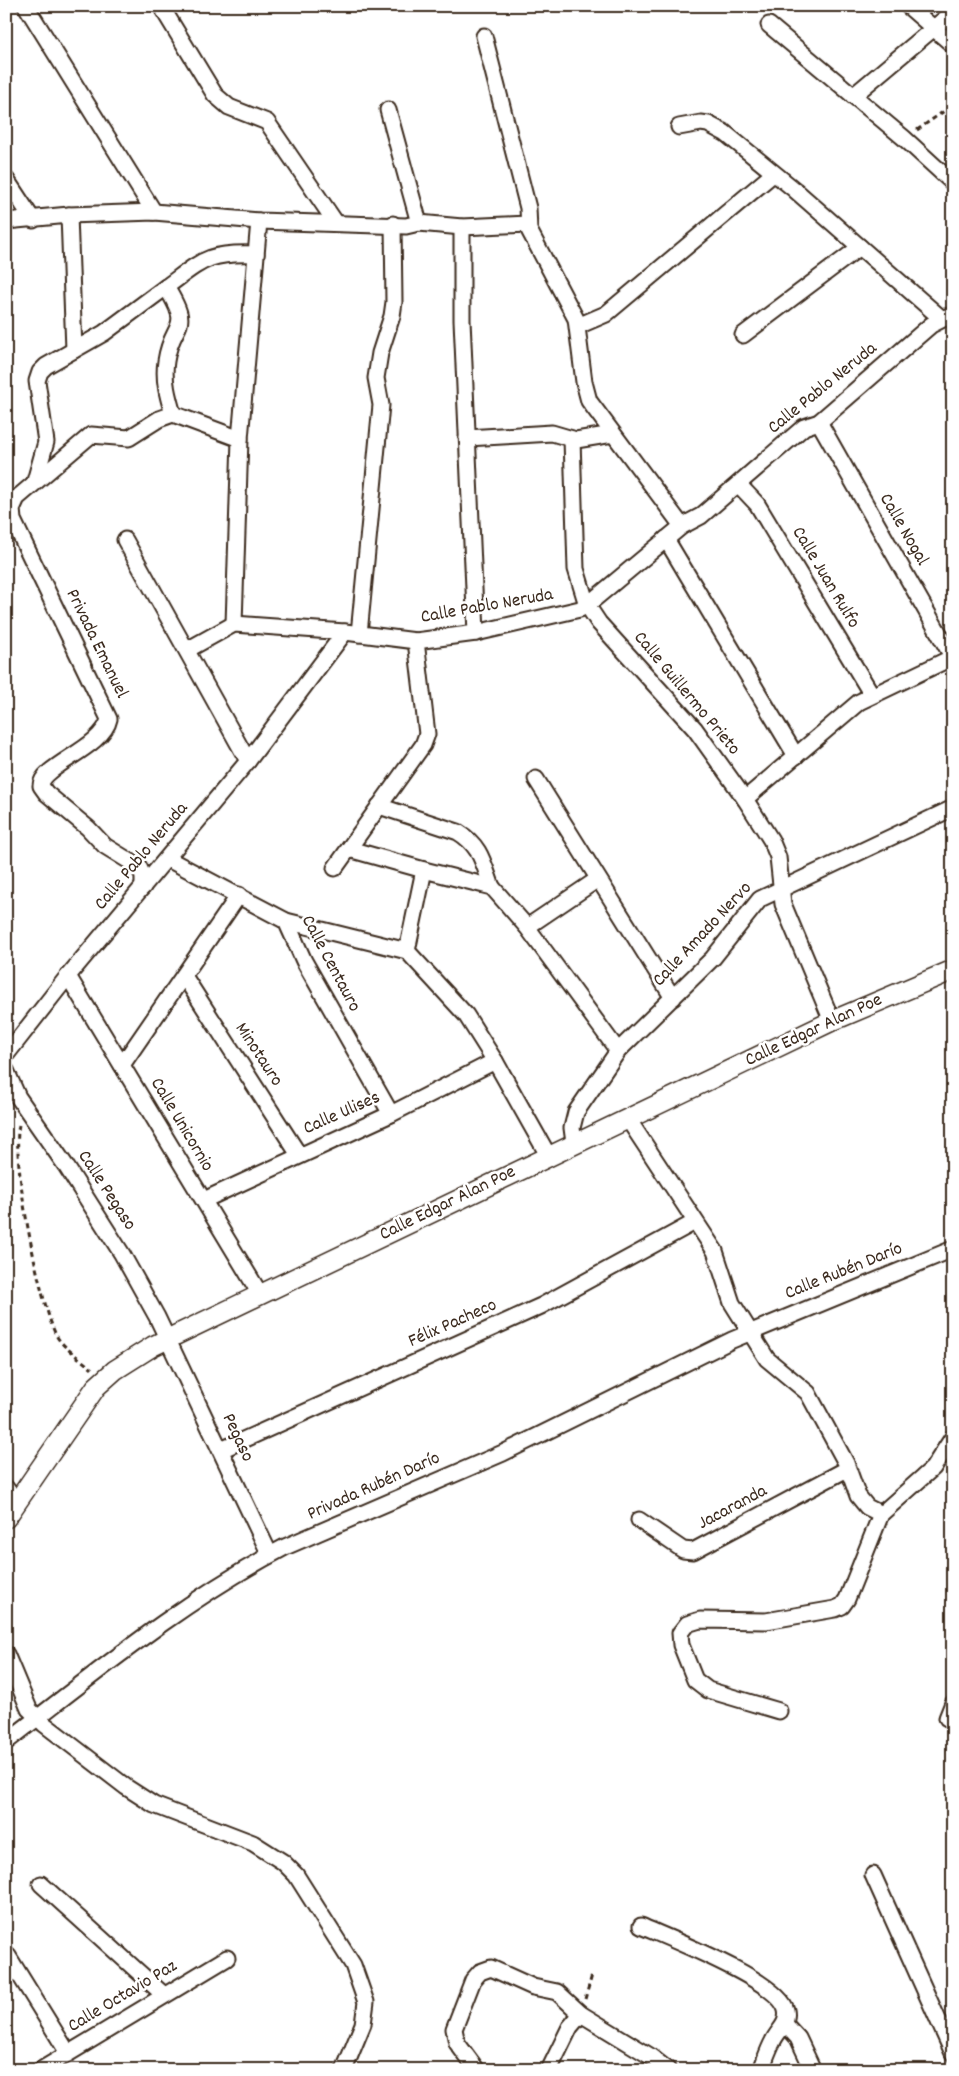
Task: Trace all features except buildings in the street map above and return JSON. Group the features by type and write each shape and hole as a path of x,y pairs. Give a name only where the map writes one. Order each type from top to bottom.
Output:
{"street":[{"path":"26,6 154,212"},
{"path":"161,6 215,95 229,107 267,122 336,222"},
{"path":"908,6 953,45"},
{"path":"853,96 953,12"},
{"path":"769,26 904,138 953,183"},
{"path":"484,36 528,208 528,224 531,235 572,309 578,326 586,392 594,408 682,526"},
{"path":"388,110 419,223"},
{"path":"679,127 701,123 716,127 795,190 860,247 947,316"},
{"path":"578,326 606,314 773,174"},
{"path":"6,179 33,220"},
{"path":"6,221 33,220 69,215 154,212 258,221 336,222 406,226 419,223 462,227 528,224"},
{"path":"69,215 74,350"},
{"path":"234,624 240,439 258,221"},
{"path":"187,650 234,624 352,633 381,405 376,378 380,353 392,316 394,302 393,224"},
{"path":"462,227 462,320 476,633"},
{"path":"743,335 860,247"},
{"path":"34,483 46,442 37,381 40,372 46,366 104,333 209,258 223,254 256,254"},
{"path":"166,287 179,308 182,317 166,360 165,376 173,414 240,439"},
{"name":"Calle Pablo Neruda","path":"6,1055 68,976 168,859 352,633 416,641 476,633 565,614 587,605 682,526 701,516 739,485 804,427 819,422 931,326 947,316"},
{"name":"Privada Emanuel","path":"143,887 143,876 139,867 105,846 88,828 46,793 41,786 45,775 90,743 104,730 109,719 13,520 12,509 17,498 85,438 97,434 129,438 139,434 159,419 173,414"},
{"name":"Calle Nogal","path":"819,422 953,657"},
{"path":"467,438 552,433 572,439 613,434"},
{"name":"Calle Guillermo Prieto","path":"572,439 576,569 587,605 599,623 695,729 745,799 775,847 783,904 832,1021"},
{"name":"Calle Juan Rulfo","path":"739,485 757,504 872,695"},
{"path":"666,539 796,756"},
{"path":"125,540 248,761"},
{"path":"335,868 423,745 427,734 416,641"},
{"path":"745,799 859,702 953,657"},
{"path":"536,780 673,998"},
{"path":"379,806 458,832 475,844 492,887 527,927 618,1051"},
{"name":"Calle Amado Nervo","path":"574,1143 572,1128 576,1112 618,1051 714,958 760,899 953,808"},
{"path":"349,849 492,887"},
{"name":"Calle Centauro","path":"168,859 286,921 304,961 391,1114"},
{"path":"407,951 424,870"},
{"path":"527,927 598,879"},
{"path":"122,1065 239,895"},
{"path":"286,921 407,951 466,1015 495,1060 548,1155"},
{"name":"Calle Edgar Alan Poe","path":"12,1511 88,1398 104,1379 168,1337 832,1021 953,970"},
{"name":"Calle Unicornio","path":"68,976 260,1294"},
{"name":"Minotauro","path":"184,976 299,1155"},
{"name":"Calle Ulises","path":"204,1200 391,1114 495,1060"},
{"name":"Calle Pegaso","path":"6,1070 26,1110 66,1166 122,1254 168,1337"},
{"path":"628,1119 718,1258 732,1303 770,1362 808,1393 848,1469 858,1496 867,1507 881,1514"},
{"name":"Félix Pacheco","path":"221,1450 541,1306 695,1222"},
{"name":"Calle Rubén Darío","path":"751,1332 953,1249"},
{"name":"Privada Rubén Darío","path":"38,1718 187,1605 270,1555 503,1453 751,1332"},
{"name":"Pegaso","path":"168,1337 270,1555"},
{"path":"779,1711 708,1690 698,1684 681,1645 680,1633 683,1627 692,1622 766,1621 835,1609 842,1606 847,1599 881,1514 933,1468 953,1437"},
{"name":"Jacaranda","path":"639,1520 683,1550 693,1551 848,1469"},
{"path":"6,1488 12,1511"},
{"path":"6,1654 24,1699 38,1718 142,1799 168,1811 253,1843 283,1862 296,1875 353,1965 366,2002 363,2024 344,2070"},
{"path":"947,1718 953,1703"},
{"path":"6,1742 38,1718"},
{"path":"874,1875 953,2053"},
{"path":"41,1884 164,1995"},
{"path":"641,1926 742,1973 766,1986 776,1994 786,2010 785,2024 773,2040 761,2070"},
{"path":"8,1956 68,2053"},
{"name":"Calle Octavio Paz","path":"41,2070 227,1958"},
{"path":"477,2070 457,2043 454,2029 473,1980 483,1970 496,1970 533,1987 557,1992 581,2014 650,2056 668,2070"},
{"path":"549,2070 570,2027 581,2014"},
{"path":"785,2024 798,2038 813,2070"}],"path":[{"path":"904,138 941,115 953,105"},
{"path":"26,1110 19,1128 18,1152 37,1266 47,1303 58,1337 104,1379"},
{"path":"581,2014 592,1975"}]}
